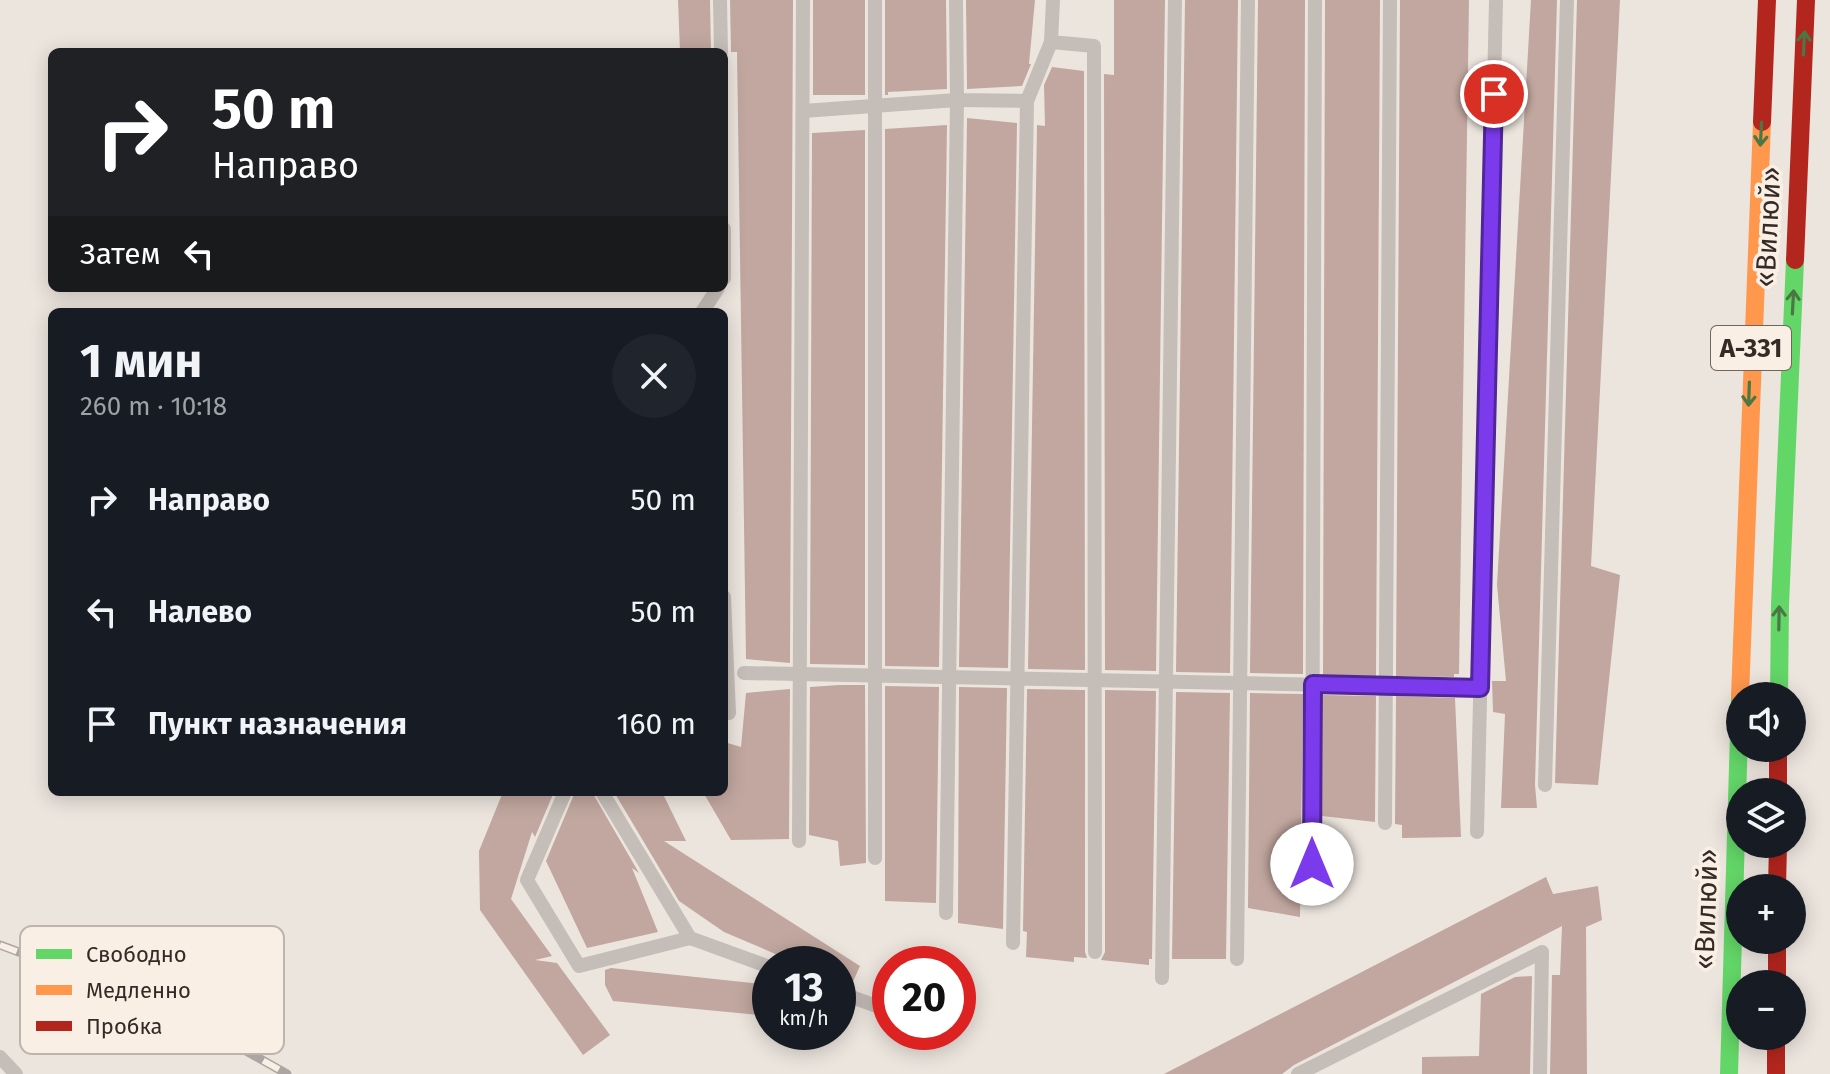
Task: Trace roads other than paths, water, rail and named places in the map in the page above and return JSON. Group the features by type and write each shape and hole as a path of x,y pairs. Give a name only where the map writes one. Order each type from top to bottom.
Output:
{"highway":[{"name":"«Вилюй»","path":"1740,682 1767,0"},
{"name":"«Вилюй»","path":"1779,682 1780,589 1806,0"},
{"name":"«Вилюй»","path":"1729,1074 1738,762"},
{"path":"1776,1050 1776,1074"}],"lane":[{"path":"720,0 721,48"},
{"path":"799,841 803,0"},
{"path":"875,0 875,858"},
{"path":"946,913 956,0"},
{"path":"1013,943 1027,101 1051,42 1053,0"},
{"path":"1162,978 1175,0"},
{"path":"1237,959 1248,0"},
{"path":"1312,864 1315,0"},
{"path":"1385,823 1390,0"},
{"path":"1477,832 1496,0"},
{"path":"1545,785 1567,0"},
{"path":"1051,42 1094,46 1095,952"},
{"path":"803,111 957,100 1027,101"},
{"path":"744,673 1480,688"},
{"path":"728,690 729,713"},
{"path":"563,796 527,880 579,966 690,938 752,960"},
{"path":"604,796 690,938"},
{"path":"1298,1074 1542,952 1540,1074"},
{"path":"0,1057 16,1074"}],"railway":[{"path":"0,945 20,953"},
{"path":"252,1054 287,1074"}]}
